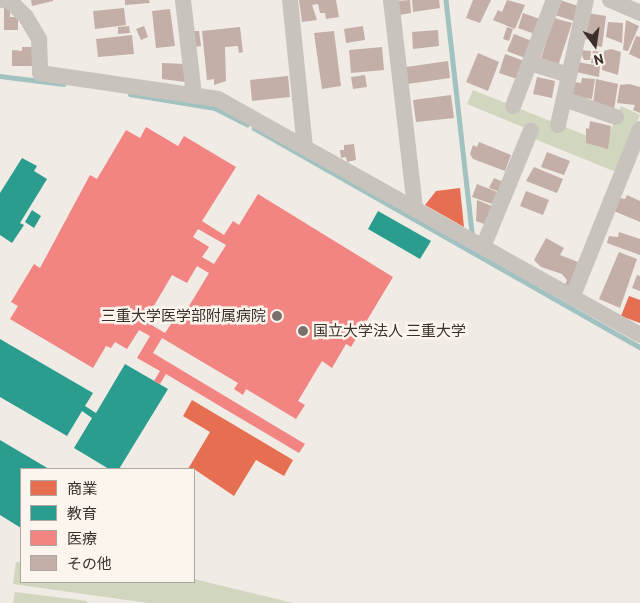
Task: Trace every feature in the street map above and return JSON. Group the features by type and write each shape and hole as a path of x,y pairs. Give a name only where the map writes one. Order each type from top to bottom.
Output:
{"street":[{"path":"3,0 10,1 26,17 40,39 40,73 218,99 640,335"},
{"path":"183,0 194,95"},
{"path":"290,0 305,147"},
{"path":"391,0 415,208"},
{"path":"513,106 554,0"},
{"path":"558,125 586,0"},
{"path":"610,0 640,13"},
{"path":"530,63 569,76"},
{"path":"564,100 616,117"},
{"path":"572,298 640,129"},
{"path":"484,247 531,130"}],"green space":[{"path":"473,90 605,143 621,106 640,115 616,172 532,138 535,132 467,104"},
{"path":"16,562 20,562 20,583 195,583 195,579 293,603 148,603 13,584"},
{"path":"15,592 87,601 87,603 13,603"}],"building: 商業":[{"path":"460,188 464,227 425,205 436,191"},
{"path":"629,296 640,300 640,323 621,316"},
{"path":"192,400 293,460 284,476 256,460 234,496 195,468 189,468 210,432 183,416"}],"building: 教育":[{"path":"22,158 37,166 34,171 47,179 20,223 24,225 12,243 0,235 0,193"},
{"path":"32,210 41,216 34,228 25,222"},
{"path":"378,211 431,241 420,259 368,229"},
{"path":"0,339 93,393 85,406 96,413 125,364 168,389 120,468 107,468 74,448 92,418 82,411 67,436 0,397"},
{"path":"0,440 47,468 20,468 20,527 0,515"}],"building: 医療":[{"path":"146,127 178,146 184,136 236,167 202,221 224,235 233,221 239,225 258,194 393,277 351,347 346,344 332,368 322,361 298,401 305,405 296,419 246,389 243,395 234,389 238,383 162,338 153,353 305,444 299,453 166,374 160,384 154,381 160,371 137,358 150,336 139,330 127,349 115,342 111,348 106,346 93,368 10,319 18,306 11,302 34,264 40,268 90,175 97,179 126,130 140,138","holes":["198,229 226,245 214,264 202,257 209,247 193,237","197,266 209,273 180,321 175,318 165,333 145,321 172,275 187,283"]}],"building: その他":[{"path":"31,0 53,0 53,1 32,6"},
{"path":"125,0 149,0 150,3 125,5"},
{"path":"299,0 336,0 339,17 326,19 325,13 320,13 318,4 312,5 317,20 302,22"},
{"path":"410,0 411,13 399,15 397,1"},
{"path":"412,0 439,0 440,8 413,12"},
{"path":"473,0 491,0 480,23 466,18"},
{"path":"507,0 525,5 515,29 493,20 498,10 502,12"},
{"path":"560,0 578,6 574,21 555,15"},
{"path":"4,8 10,8 10,17 18,17 18,30 4,30"},
{"path":"124,8 126,25 95,29 93,11"},
{"path":"170,9 175,46 156,48 152,11"},
{"path":"523,13 540,19 535,34 518,28"},
{"path":"588,13 606,16 602,47 592,45 593,40 585,39"},
{"path":"554,18 572,23 558,66 540,61"},
{"path":"626,20 639,26 628,51 623,50"},
{"path":"608,22 623,23 622,43 606,37"},
{"path":"129,26 130,33 118,34 118,27"},
{"path":"144,26 148,37 141,40 136,29"},
{"path":"363,26 365,40 346,43 344,29"},
{"path":"240,27 243,52 239,53 238,46 225,47 226,81 214,85 214,79 207,80 202,31"},
{"path":"507,27 513,29 509,41 503,39"},
{"path":"438,30 439,46 413,49 412,32"},
{"path":"192,31 199,31 201,46 194,47"},
{"path":"334,31 341,86 322,89 314,33"},
{"path":"514,34 532,41 525,58 507,51"},
{"path":"132,35 134,54 98,57 96,39"},
{"path":"636,36 640,37 640,59 629,54"},
{"path":"22,47 33,47 33,66 12,66 12,50 22,51"},
{"path":"382,47 384,70 351,73 349,50"},
{"path":"611,49 621,52 618,75 602,70 604,51"},
{"path":"580,50 591,51 590,60 584,60"},
{"path":"593,51 602,52 600,64 591,63"},
{"path":"478,53 499,62 488,91 466,82"},
{"path":"505,54 524,61 517,79 499,73"},
{"path":"448,61 450,78 408,84 406,67"},
{"path":"577,62 600,66 599,77 576,72"},
{"path":"162,63 185,64 185,82 162,79"},
{"path":"365,75 367,87 353,89 351,77"},
{"path":"288,76 290,97 252,101 250,80"},
{"path":"537,77 555,81 552,98 533,94"},
{"path":"582,78 595,79 592,99 572,96 574,82 581,83"},
{"path":"596,79 618,84 614,110 593,104"},
{"path":"629,84 640,87 640,113 633,110 635,105 617,103 620,85"},
{"path":"451,95 454,118 416,122 413,100"},
{"path":"590,121 611,126 608,149 586,143 586,128 589,129"},
{"path":"479,142 511,155 505,171 473,159 470,154 473,145 477,147"},
{"path":"354,144 356,160 347,162 346,157 341,158 340,150 344,150 344,145"},
{"path":"547,152 570,161 564,175 541,167"},
{"path":"534,167 563,179 557,193 526,181"},
{"path":"494,178 504,182 500,192 489,188"},
{"path":"477,184 497,192 492,204 472,197"},
{"path":"526,191 549,200 543,215 520,206"},
{"path":"627,195 640,201 640,222 614,211 620,198 625,199"},
{"path":"477,200 494,207 487,225 476,221"},
{"path":"619,232 640,239 640,255 607,243 609,236 618,237"},
{"path":"546,238 564,248 560,255 578,262 570,287 565,285 567,280 562,274 541,267 534,260"},
{"path":"619,252 637,259 620,308 599,299"},
{"path":"637,275 640,276 640,291 632,288"}],"waterway":[{"path":"446,0 472,233"},
{"path":"0,76 63,84"},
{"path":"130,94 215,108 247,124"},
{"path":"254,128 640,347"}],"place":[{"name":"三重大学医学部附属病院","path":"277,316"},
{"name":"国立大学法人 三重大学","path":"303,331"}]}
